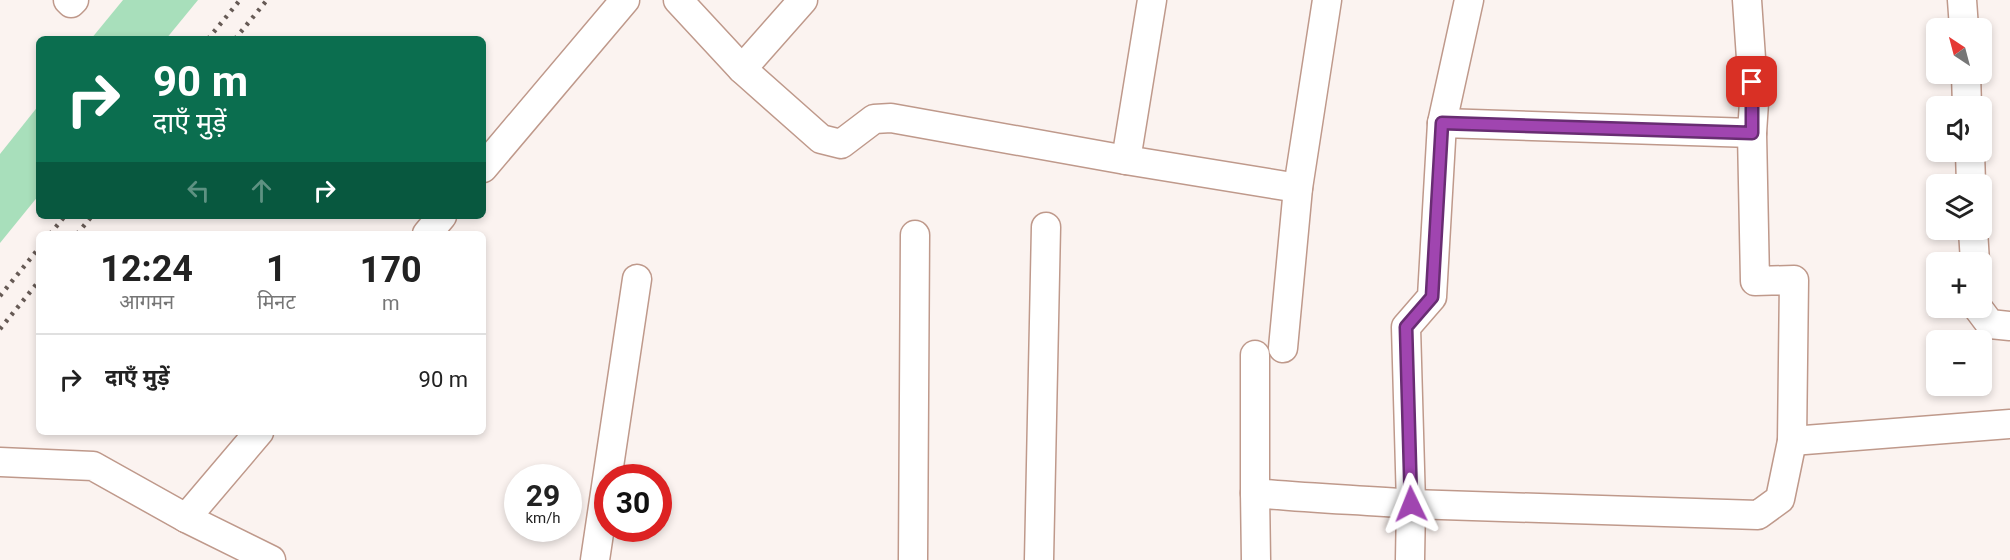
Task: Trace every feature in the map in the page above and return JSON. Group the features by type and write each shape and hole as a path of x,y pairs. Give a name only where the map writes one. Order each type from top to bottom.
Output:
{"street":[{"path":"68,0 71,3 74,0"},
{"path":"486,164 625,0"},
{"path":"678,0 742,69 821,139 841,144 873,119 891,118 1298,188"},
{"path":"742,69 803,0"},
{"path":"1126,160 1152,0"},
{"path":"1283,348 1298,188 1327,0"},
{"path":"1410,560 1411,504 1406,327 1432,297 1442,123 1469,0"},
{"path":"1255,493 1411,504 1758,516 1780,499 1792,441 1794,280 1755,281 1752,133 1754,102 1747,0"},
{"path":"1962,0 1963,18"},
{"path":"1442,123 1752,133"},
{"path":"430,231 440,219"},
{"path":"1039,560 1046,227"},
{"path":"913,560 915,235"},
{"path":"595,560 637,279"},
{"path":"1986,318 1990,324 2010,326"},
{"path":"1254,356 1257,560"},
{"path":"1792,441 2010,424"},
{"path":"186,518 256,435"},
{"path":"0,462 93,466 186,518 271,560"}],"green space":[{"path":"123,0 198,0 168,36 93,36"},
{"path":"36,109 36,199 0,243 0,154"}],"railway":[{"path":"210,36 240,0"},
{"path":"237,36 267,0"},
{"path":"52,231 62,219"},
{"path":"80,231 90,219"},
{"path":"0,296 36,252"},
{"path":"0,329 36,285"}],"route":[{"path":"1411,504 1406,327 1432,297 1442,123 1752,133 1754,102 1752,82"}]}
